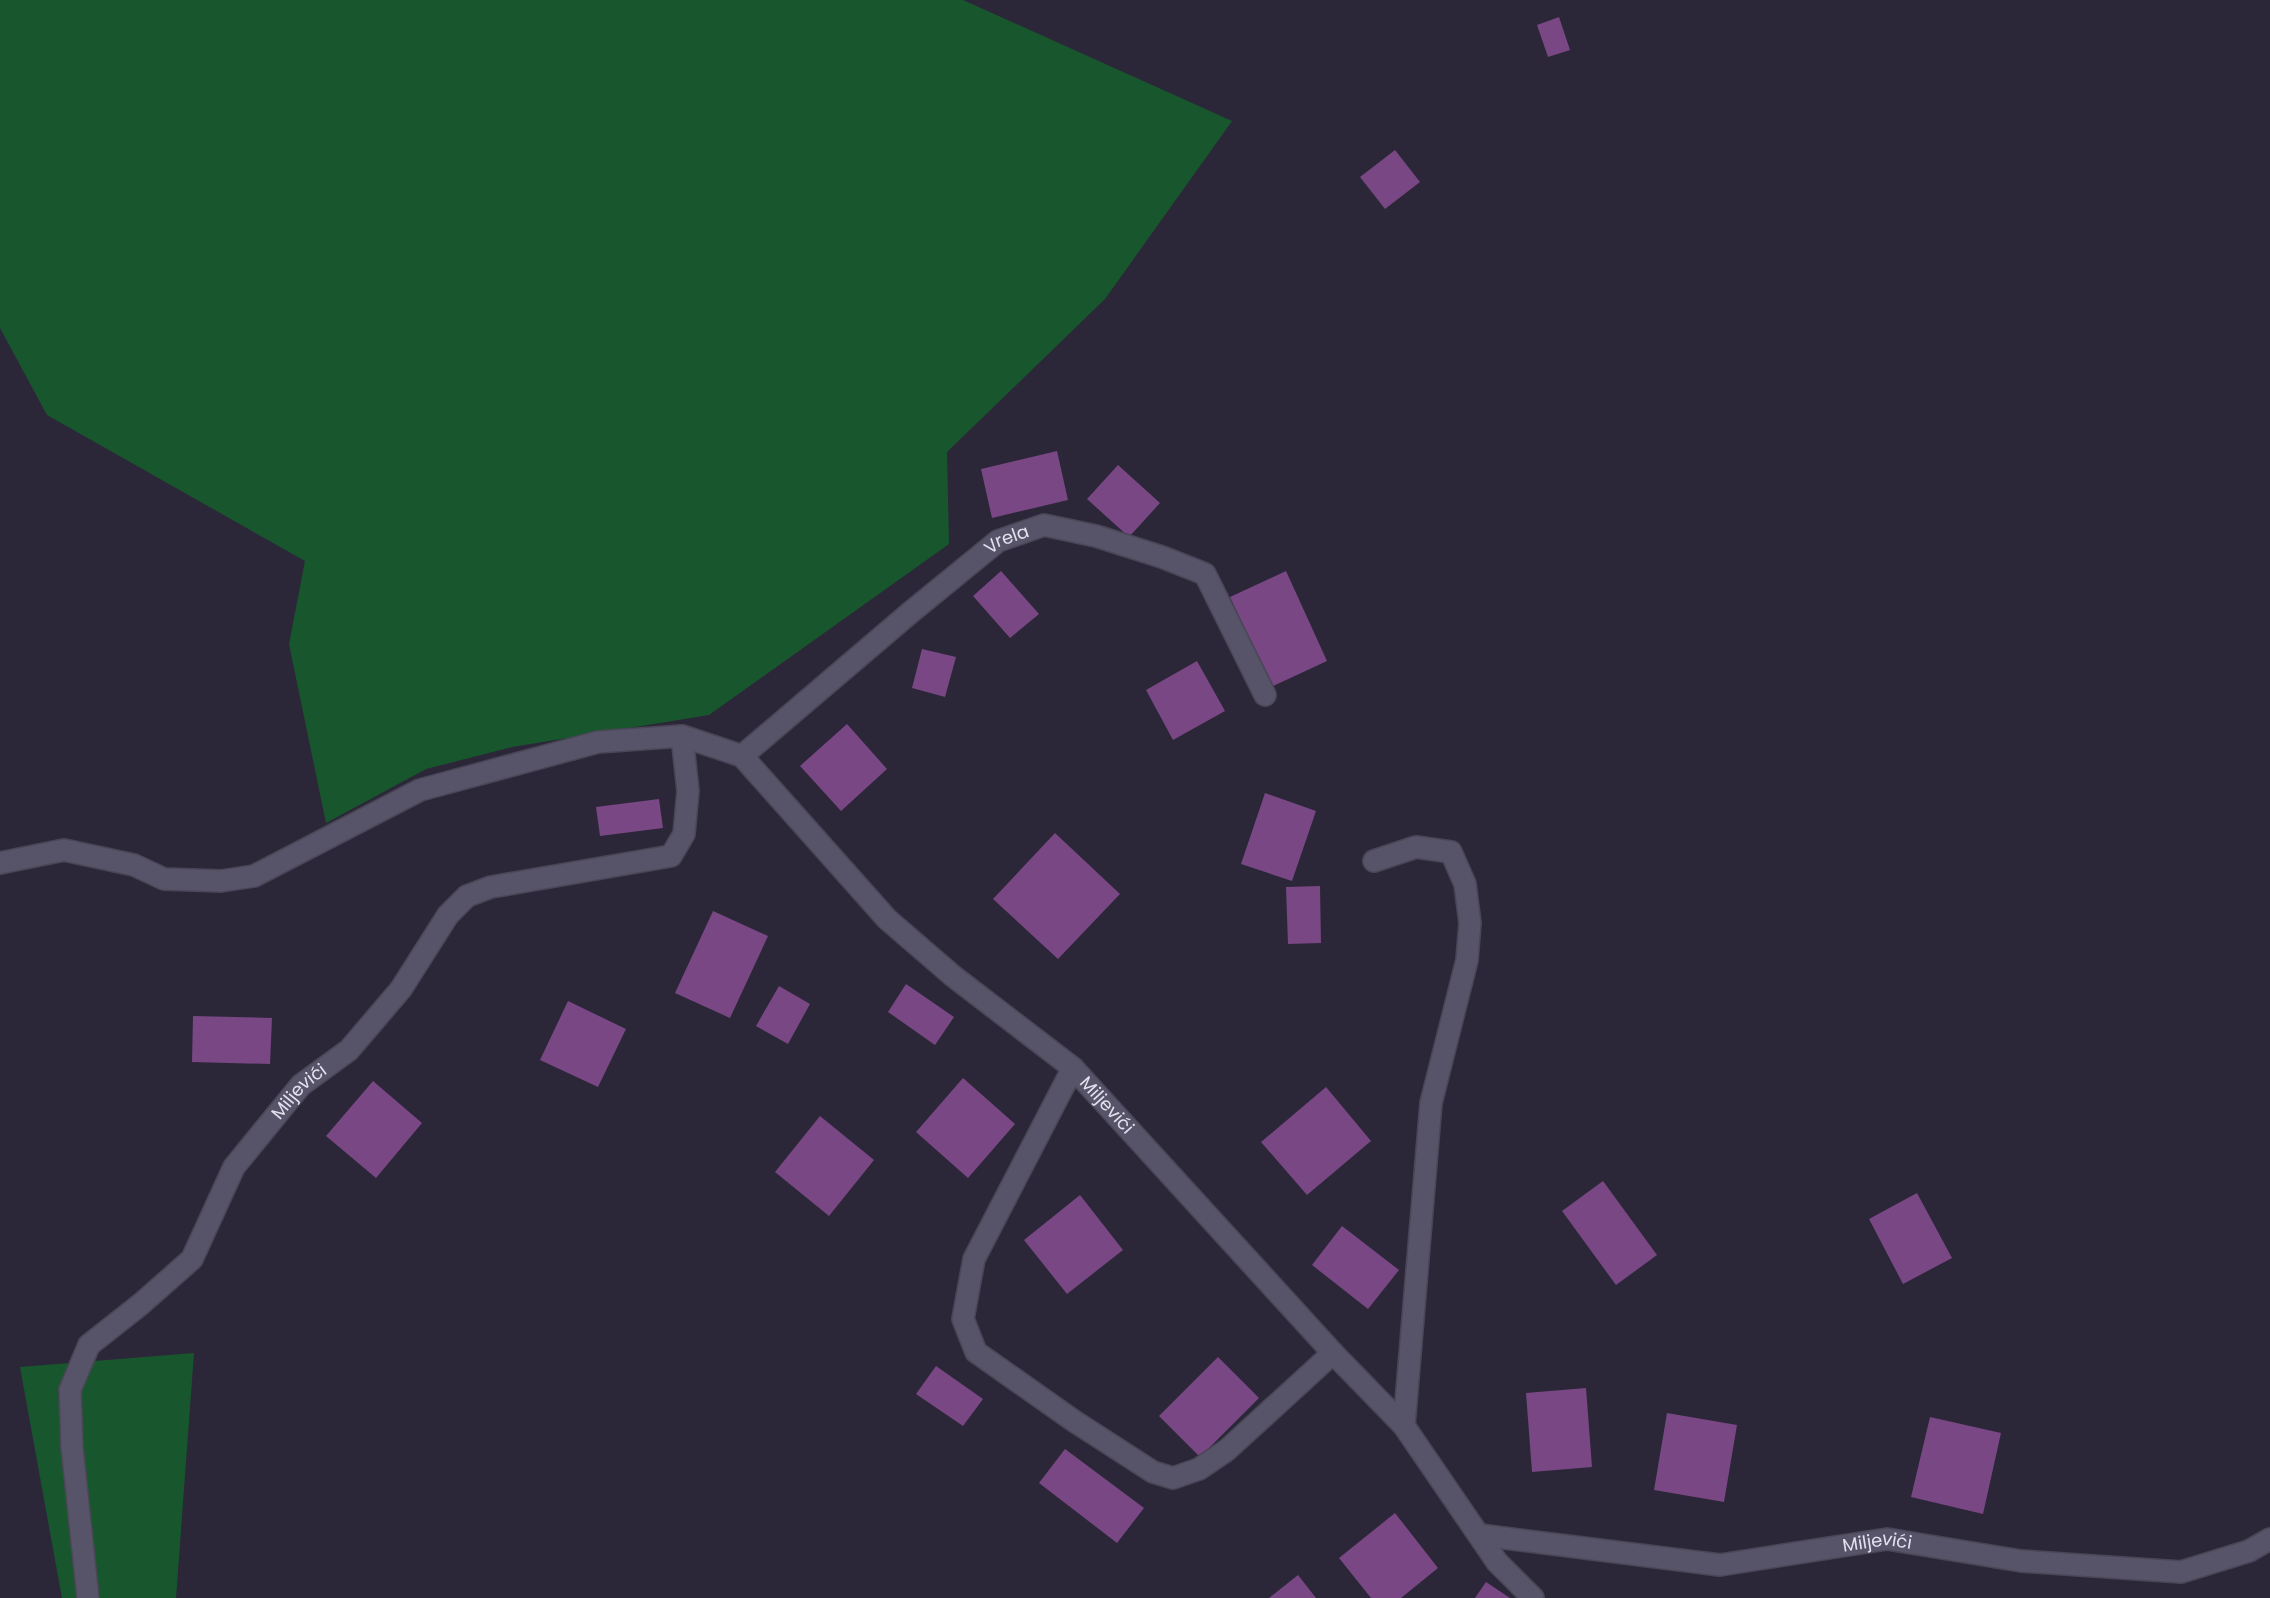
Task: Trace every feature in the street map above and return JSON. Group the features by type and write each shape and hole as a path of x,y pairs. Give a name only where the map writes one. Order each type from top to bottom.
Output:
{"street":[{"name":"Vrela","path":"743,755 998,541 1044,525 1096,536 1162,556 1205,574 1265,695"},
{"path":"0,863 64,850 134,865 164,879 221,881 254,876 420,790 598,742 682,736 743,755"},
{"name":"Miljevići","path":"88,1598 72,1447 70,1390 89,1345 192,1259 234,1167 301,1085 349,1050 401,989 448,915 467,896 491,887 671,856 684,834 688,791 682,736"},
{"name":"Miljevići","path":"743,755 887,919 953,975 1073,1068 1333,1353 1404,1426 1497,1562 1534,1598"},
{"path":"1374,862 1416,847 1451,852 1465,884 1470,923 1466,960 1431,1103 1404,1426"},
{"path":"1073,1068 974,1259 963,1319 976,1352 1074,1421 1153,1472 1173,1478 1199,1469 1227,1450 1333,1353"},
{"name":"Miljevići","path":"1480,1535 1720,1565 1887,1539 2021,1561 2180,1572 2249,1551 2270,1539"}],"green space":[{"path":"0,0 963,0 1232,121 1105,299 947,452 949,544 709,715 512,747 426,769 326,823 289,644 305,561 47,415 0,328"},
{"path":"194,1353 176,1598 62,1598 20,1367"}],"building":[{"path":"1559,17 1570,50 1548,57 1537,25"},
{"path":"1395,150 1420,182 1385,209 1360,177"},
{"path":"1057,451 1068,500 992,518 981,469"},
{"path":"1118,465 1160,503 1129,537 1087,499"},
{"path":"1001,571 1039,614 1010,638 973,596"},
{"path":"1286,571 1327,661 1271,687 1230,597"},
{"path":"922,649 956,657 945,697 912,688"},
{"path":"1197,661 1225,711 1173,740 1146,690"},
{"path":"847,724 887,769 841,811 800,766"},
{"path":"1265,793 1316,811 1292,881 1241,864"},
{"path":"659,799 663,828 600,836 596,807"},
{"path":"1055,833 1120,894 1058,959 993,899"},
{"path":"1320,886 1321,943 1288,944 1286,887"},
{"path":"713,911 768,936 730,1018 675,993"},
{"path":"906,984 954,1017 935,1045 888,1012"},
{"path":"779,986 810,1004 788,1044 756,1026"},
{"path":"568,1001 626,1029 598,1087 540,1060"},
{"path":"193,1016 272,1018 270,1064 192,1062"},
{"path":"963,1078 1015,1124 968,1178 916,1132"},
{"path":"373,1081 422,1123 376,1178 326,1136"},
{"path":"1326,1087 1371,1141 1307,1195 1261,1142"},
{"path":"820,1116 874,1160 829,1216 775,1172"},
{"path":"1603,1181 1657,1255 1616,1285 1562,1211"},
{"path":"1917,1193 1952,1258 1903,1284 1869,1219"},
{"path":"1080,1195 1123,1250 1067,1294 1024,1240"},
{"path":"1342,1226 1399,1270 1368,1309 1312,1265"},
{"path":"1218,1357 1259,1398 1200,1457 1159,1416"},
{"path":"936,1366 983,1399 963,1426 916,1394"},
{"path":"1586,1388 1592,1467 1532,1472 1526,1393"},
{"path":"1667,1413 1737,1425 1724,1502 1654,1490"},
{"path":"1930,1417 2001,1433 1983,1514 1911,1497"},
{"path":"1065,1449 1144,1508 1117,1543 1039,1483"},
{"path":"1395,1513 1438,1568 1401,1598 1371,1598 1339,1558"},
{"path":"1298,1575 1316,1598 1269,1598"},
{"path":"1486,1582 1510,1598 1475,1598"}]}
